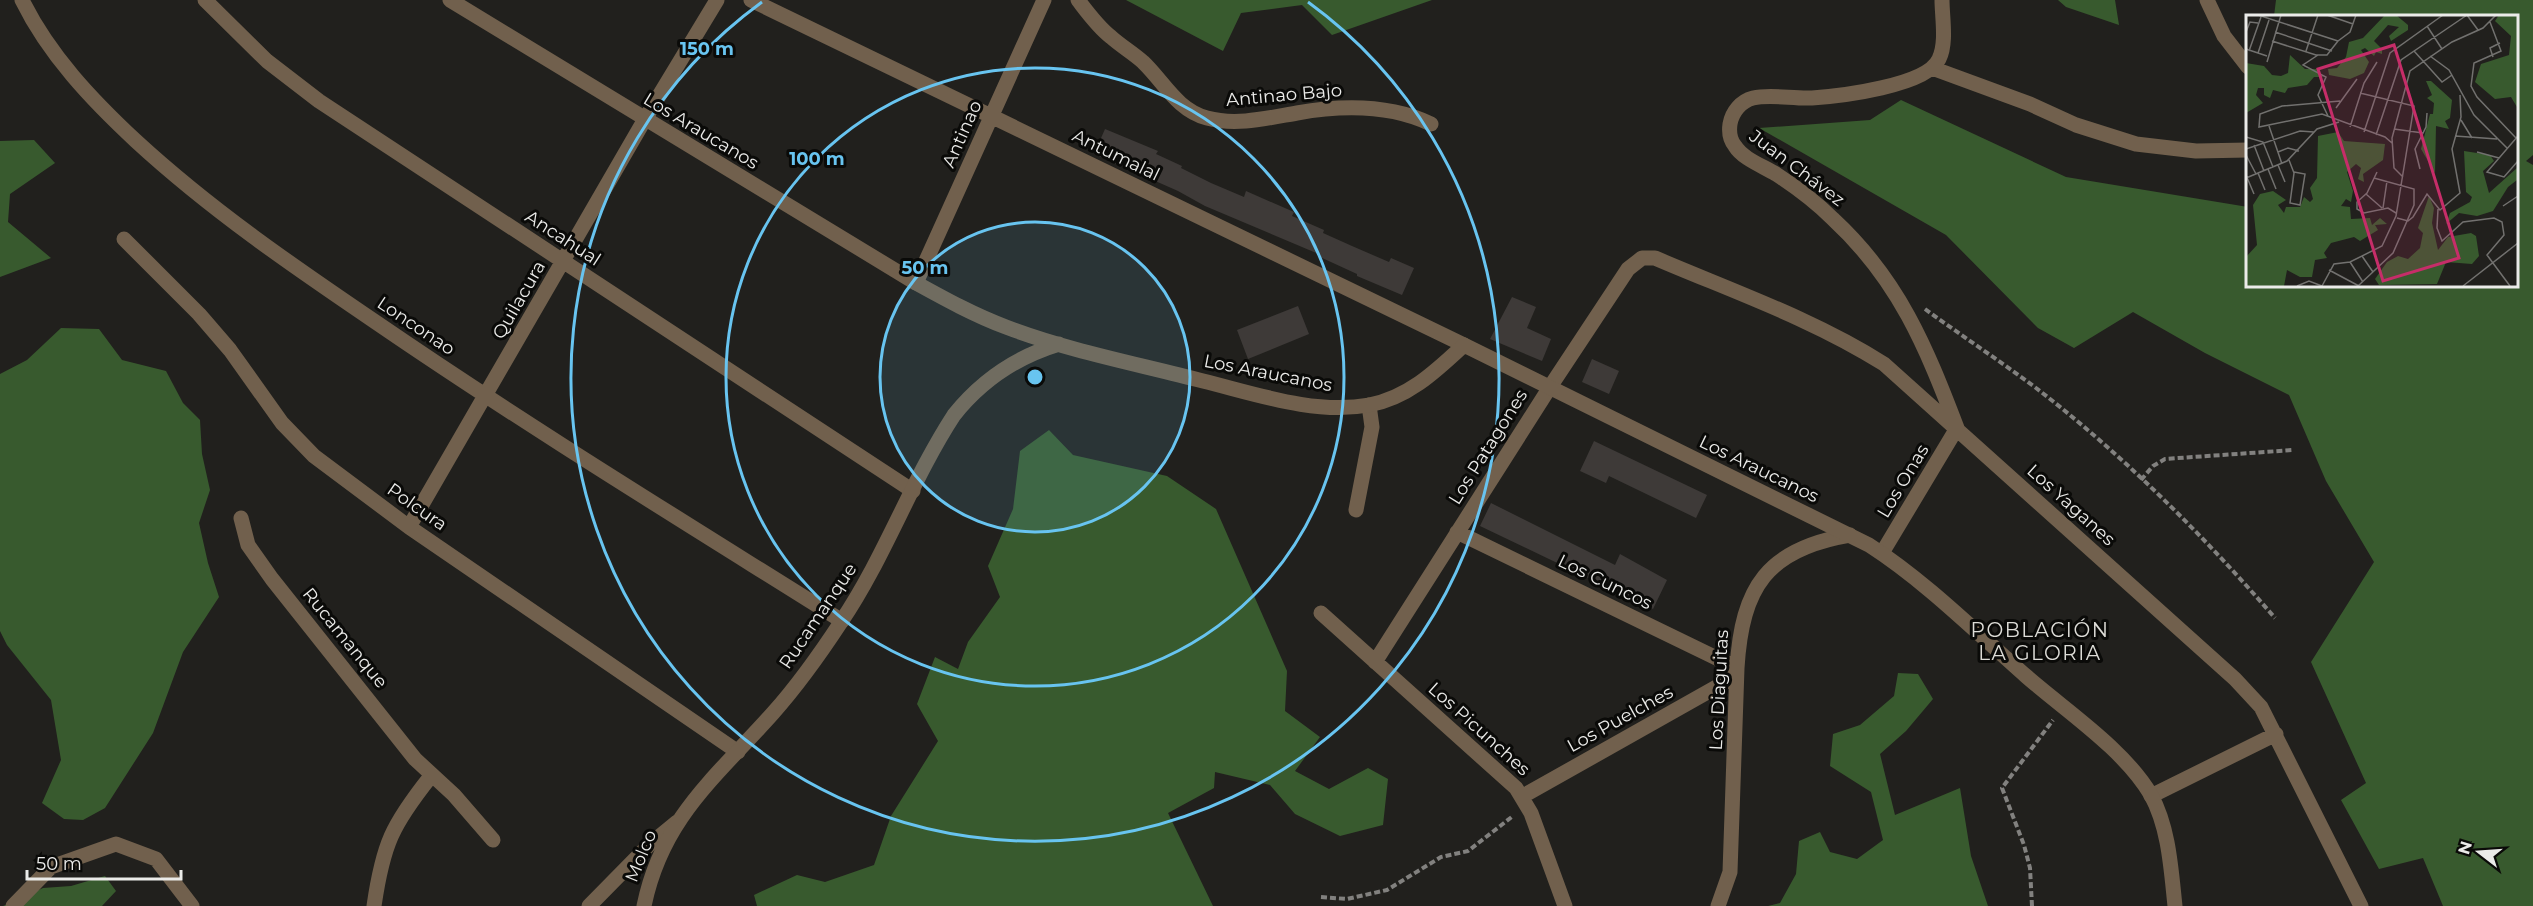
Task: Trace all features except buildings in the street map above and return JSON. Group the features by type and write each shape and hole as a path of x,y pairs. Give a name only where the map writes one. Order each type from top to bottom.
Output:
{"street":[{"name":"Lonconao","path":"22,0 41,34 71,73 124,129 192,190 270,250 485,397 842,621"},
{"name":"Ancahual","path":"205,0 242,39 292,82 913,491"},
{"name":"Los Araucanos","path":"450,0 915,283 975,314 1059,344 1288,401 1341,408 1369,405 1391,399 1412,389 1464,345 1850,535 1882,553 2108,746 2141,781 2151,796 2165,837 2175,906"},
{"name":"Quilacura","path":"409,526 645,119 717,0"},
{"name":"Antumalal","path":"751,0 1464,345"},
{"name":"Antinao","path":"915,283 1044,0"},
{"name":"Antinao Bajo","path":"1078,0 1101,29 1152,71 1174,98 1184,107 1205,118 1244,121 1318,110 1361,108 1406,113 1431,124"},
{"path":"1942,0 1942,53 1932,68 2076,125 2136,144 2196,151 2246,150"},
{"path":"2206,0 2224,36 2246,64"},
{"name":"Juan Chávez","path":"1932,68 1911,79 1834,96 1754,98 1738,107 1733,114 1730,131 1735,146 1740,152 1809,198 1855,240 1873,262 1890,285 1919,334 1957,428"},
{"name":"Polcura","path":"124,239 163,276 214,332 230,350 268,406 297,440 332,472 738,752"},
{"name":"Los Yaganes","path":"1642,258 1654,258 1803,320 1860,348 1903,379 2249,692 2261,707 2276,734 2361,906"},
{"name":"Los Patagones","path":"1375,662 1550,387 1628,269 1642,258"},
{"name":"Rucamanque","path":"589,906 649,845 677,822 689,805 782,702 842,621 878,561 946,428 967,399 993,375 1017,361 1059,344"},
{"path":"1356,510 1372,427 1369,405"},
{"name":"Los Onas","path":"1882,553 1957,428"},
{"name":"Rucamanque","path":"242,518 245,536 253,554 395,734 431,776 454,795 493,840"},
{"name":"Los Cuncos","path":"1457,532 1736,672"},
{"name":"Los Diaguitas","path":"1718,906 1730,872 1736,672 1743,619 1752,594 1760,581 1782,560 1813,544 1850,535"},
{"name":"Los Picunches","path":"1321,613 1509,780 1525,800 1565,906"},
{"name":"Los Puelches","path":"1525,800 1736,672"},
{"path":"2151,796 2276,734"},
{"path":"374,906 387,841 405,810 431,776"},
{"name":"Molco","path":"644,906 657,859 677,822"},
{"path":"13,906 51,867 116,844 156,859 192,906"}],"path":[{"path":"1919,305 2036,389 2141,480 2220,557 2275,618"},
{"path":"2141,480 2153,466 2165,459 2293,450"},
{"path":"2032,906 2030,868 2024,845 2002,788 2062,707"},
{"path":"1320,897 1354,898 1387,890 1441,857 1468,851 1525,800"}],"green space":[{"path":"1126,0 1432,0 1332,35 1302,5 1241,13 1223,51"},
{"path":"2058,0 2115,0 2119,25 2066,7"},
{"path":"2276,0 2533,0 2533,155 2526,161 2533,165 2533,906 2443,906 2423,858 2379,869 2341,800 2366,783 2311,662 2374,562 2326,481 2289,395 2205,353 2133,312 2074,348 2038,328 1946,235 1759,128 1870,120 1901,100 2066,177 2246,207 2246,286 2518,286 2518,15 2274,15"},
{"path":"34,140 55,163 10,194 8,222 51,258 0,277 0,141"},
{"path":"61,328 99,329 122,360 166,371 183,403 200,420 202,454 210,490 199,523 219,597 183,652 153,733 105,808 83,820 64,819 42,803 61,760 51,700 7,645 0,631 0,374 27,360"},
{"path":"1049,430 1073,455 1167,476 1216,509 1287,671 1285,711 1320,737 1295,771 1329,789 1368,768 1388,779 1383,825 1340,836 1295,814 1270,785 1215,772 1214,788 1168,813 1213,906 757,906 754,895 797,875 825,882 874,865 891,816 938,741 917,704 935,657 958,669 968,642 1000,597 988,566 1013,509 1020,451"},
{"path":"1898,673 1918,674 1933,699 1906,731 1880,754 1895,815 1960,788 1971,856 1988,906 1768,906 1780,903 1796,874 1799,841 1820,832 1830,852 1857,859 1883,840 1871,792 1830,766 1833,734 1860,725 1894,696"},
{"path":"105,876 116,891 102,906 3,906 43,888 71,886"}],"district":[{"name":"POBLACIÓN LA GLORIA","path":"2040,642"}]}
